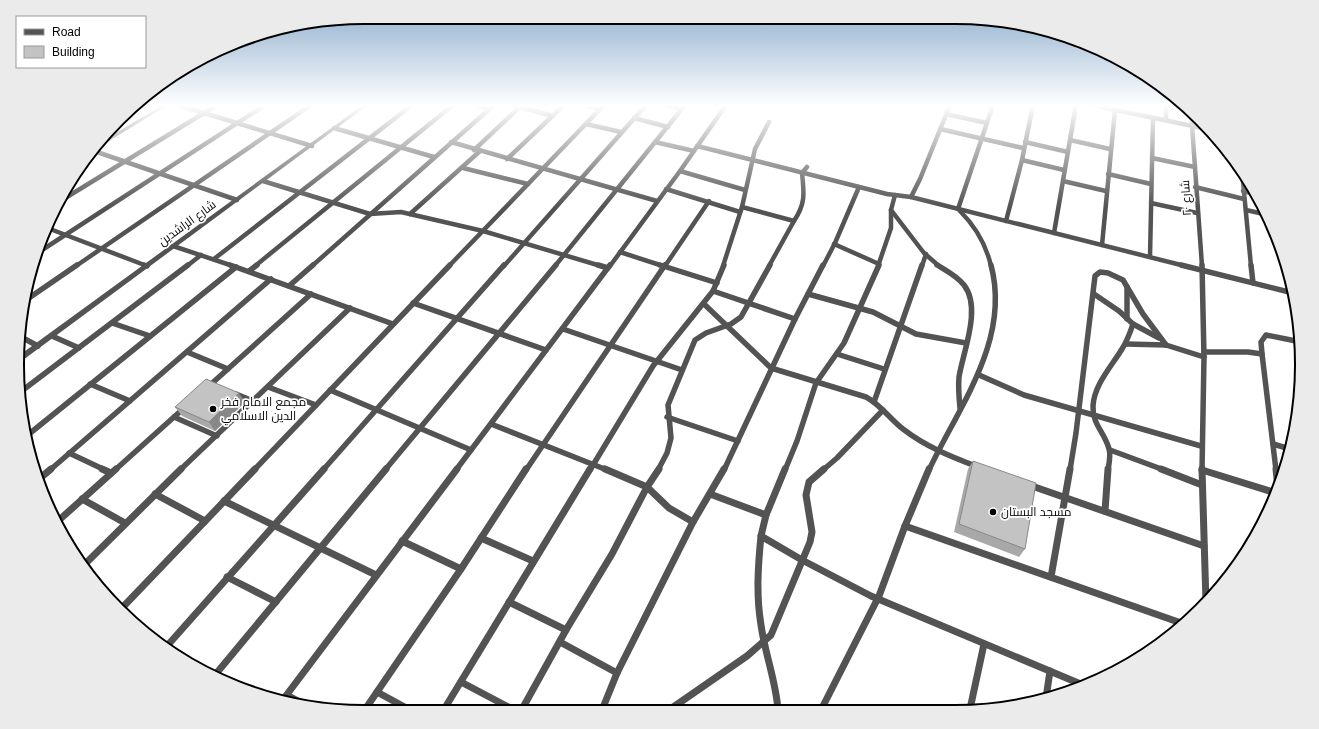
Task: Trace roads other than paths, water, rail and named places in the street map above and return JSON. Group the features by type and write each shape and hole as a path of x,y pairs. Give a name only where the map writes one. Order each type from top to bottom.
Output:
{"street":[{"path":"69,196 163,139"},
{"path":"45,248 213,139"},
{"path":"31,296 263,139"},
{"path":"291,139 312,146"},
{"name":"شارع الراشدين","path":"24,356 321,139"},
{"path":"214,259 369,139"},
{"path":"373,139 434,157"},
{"path":"249,271 409,139"},
{"path":"289,286 454,139"},
{"path":"474,150 486,139"},
{"path":"507,159 528,139"},
{"path":"124,605 392,324 571,139"},
{"path":"169,644 616,139"},
{"path":"218,672 564,255 657,139"},
{"path":"286,695 563,329 703,139"},
{"path":"447,705 533,561 656,362 714,291 741,209 755,149 760,139"},
{"path":"911,197 936,139"},
{"path":"958,209 983,139"},
{"path":"987,139 1023,148"},
{"path":"1006,221 1022,160 1026,139"},
{"path":"1102,246 1111,139"},
{"path":"1150,257 1153,139"},
{"name":"شارع ٢٠","path":"1193,139 1195,187 1202,270 1204,354 1202,485 1206,594"},
{"path":"1054,234 1070,140 1110,149"},
{"path":"451,142 474,150 657,201"},
{"path":"655,142 752,160 802,174 895,196 911,197 1287,291"},
{"path":"1025,142 1068,152"},
{"path":"410,214 463,168 480,151"},
{"path":"98,152 237,200"},
{"path":"1152,158 1195,167"},
{"path":"1022,160 1064,170"},
{"path":"524,705 566,630 612,554 668,450 671,431 667,417 669,400 695,340 704,334 738,320 750,302 800,210 805,197 802,174 807,167"},
{"path":"463,168 528,184"},
{"path":"680,171 745,190"},
{"path":"1108,174 1151,184"},
{"path":"263,181 370,214 395,211 410,214 454,226 483,231 608,268"},
{"path":"1063,181 1106,191"},
{"path":"1243,183 1252,283"},
{"path":"604,705 617,673 693,522 710,494 738,441 771,368 834,244 859,187"},
{"path":"1195,187 1244,199"},
{"path":"666,189 709,201 794,221"},
{"path":"1243,191 1248,192"},
{"path":"778,705 777,694 765,642 757,584 761,536 766,515 797,441 816,383 837,354 850,332 859,308 880,264 888,243 895,196"},
{"path":"368,705 461,569 542,445 709,201"},
{"path":"1151,203 1197,213"},
{"path":"825,705 878,599 905,526 938,451 978,375 994,324 996,293 992,269 978,231 971,220 958,209"},
{"path":"892,210 926,254 935,263 963,282 969,292 972,313 957,385 960,408"},
{"path":"1246,210 1259,213"},
{"path":"52,230 147,266"},
{"path":"834,244 880,264"},
{"path":"174,246 249,271 392,324"},
{"path":"620,252 717,283"},
{"path":"874,402 884,369 926,254"},
{"path":"25,388 201,255"},
{"path":"31,430 236,267"},
{"path":"1051,577 1072,462 1085,352 1094,294 1095,276 1100,272 1108,273 1123,280 1143,314 1166,345"},
{"path":"43,476 271,279"},
{"path":"1127,287 1127,319"},
{"path":"714,291 750,302 795,319"},
{"path":"206,388 311,294"},
{"path":"808,294 879,315 899,327 921,336 966,344"},
{"path":"1094,294 1119,311 1133,324 1161,338"},
{"path":"413,303 546,350"},
{"path":"704,304 725,326 771,368 816,383 866,397 874,402 902,429 938,451 987,470"},
{"path":"86,562 350,308"},
{"path":"112,322 150,336"},
{"path":"1105,511 1110,450 1097,426 1094,416 1094,399 1098,385 1126,344 1133,324"},
{"path":"563,329 682,370"},
{"path":"1276,475 1261,342 1266,335 1294,340"},
{"path":"52,336 78,348"},
{"path":"25,339 38,346"},
{"path":"1126,344 1166,345 1204,354 1252,352 1262,354"},
{"path":"187,352 228,369"},
{"path":"837,354 884,369"},
{"path":"978,375 1018,394 1202,446"},
{"path":"212,383 218,386"},
{"path":"90,384 130,401"},
{"path":"268,387 316,405"},
{"path":"330,390 471,450"},
{"path":"232,392 253,402"},
{"path":"61,518 190,402"},
{"path":"676,705 731,668 765,642 771,635 778,622 810,542 812,532 806,498 806,489 809,482 837,458 883,410"},
{"path":"174,417 217,436"},
{"path":"667,417 738,441"},
{"path":"491,424 647,487 669,508 693,522"},
{"path":"1273,444 1284,447"},
{"path":"1110,450 1139,459 1202,485"},
{"path":"69,453 111,473"},
{"path":"1202,470 1270,492"},
{"path":"1022,482 1204,546"},
{"path":"155,494 205,521"},
{"path":"710,494 766,515"},
{"path":"82,499 125,523"},
{"path":"224,501 376,575"},
{"path":"905,526 1178,622"},
{"path":"761,536 802,560 878,599 1077,682"},
{"path":"481,538 533,561"},
{"path":"402,541 461,569"},
{"path":"227,578 276,602"},
{"path":"509,602 566,630"},
{"path":"560,642 617,673"},
{"path":"971,704 984,644"},
{"path":"1047,692 1050,671"},
{"path":"461,682 505,705"},
{"path":"377,692 401,705"}],"place":[{"name":"مجمع الامام فخر الدين الاسلامي","path":"213,409"},
{"name":"مسجد البستان","path":"993,512"}]}
